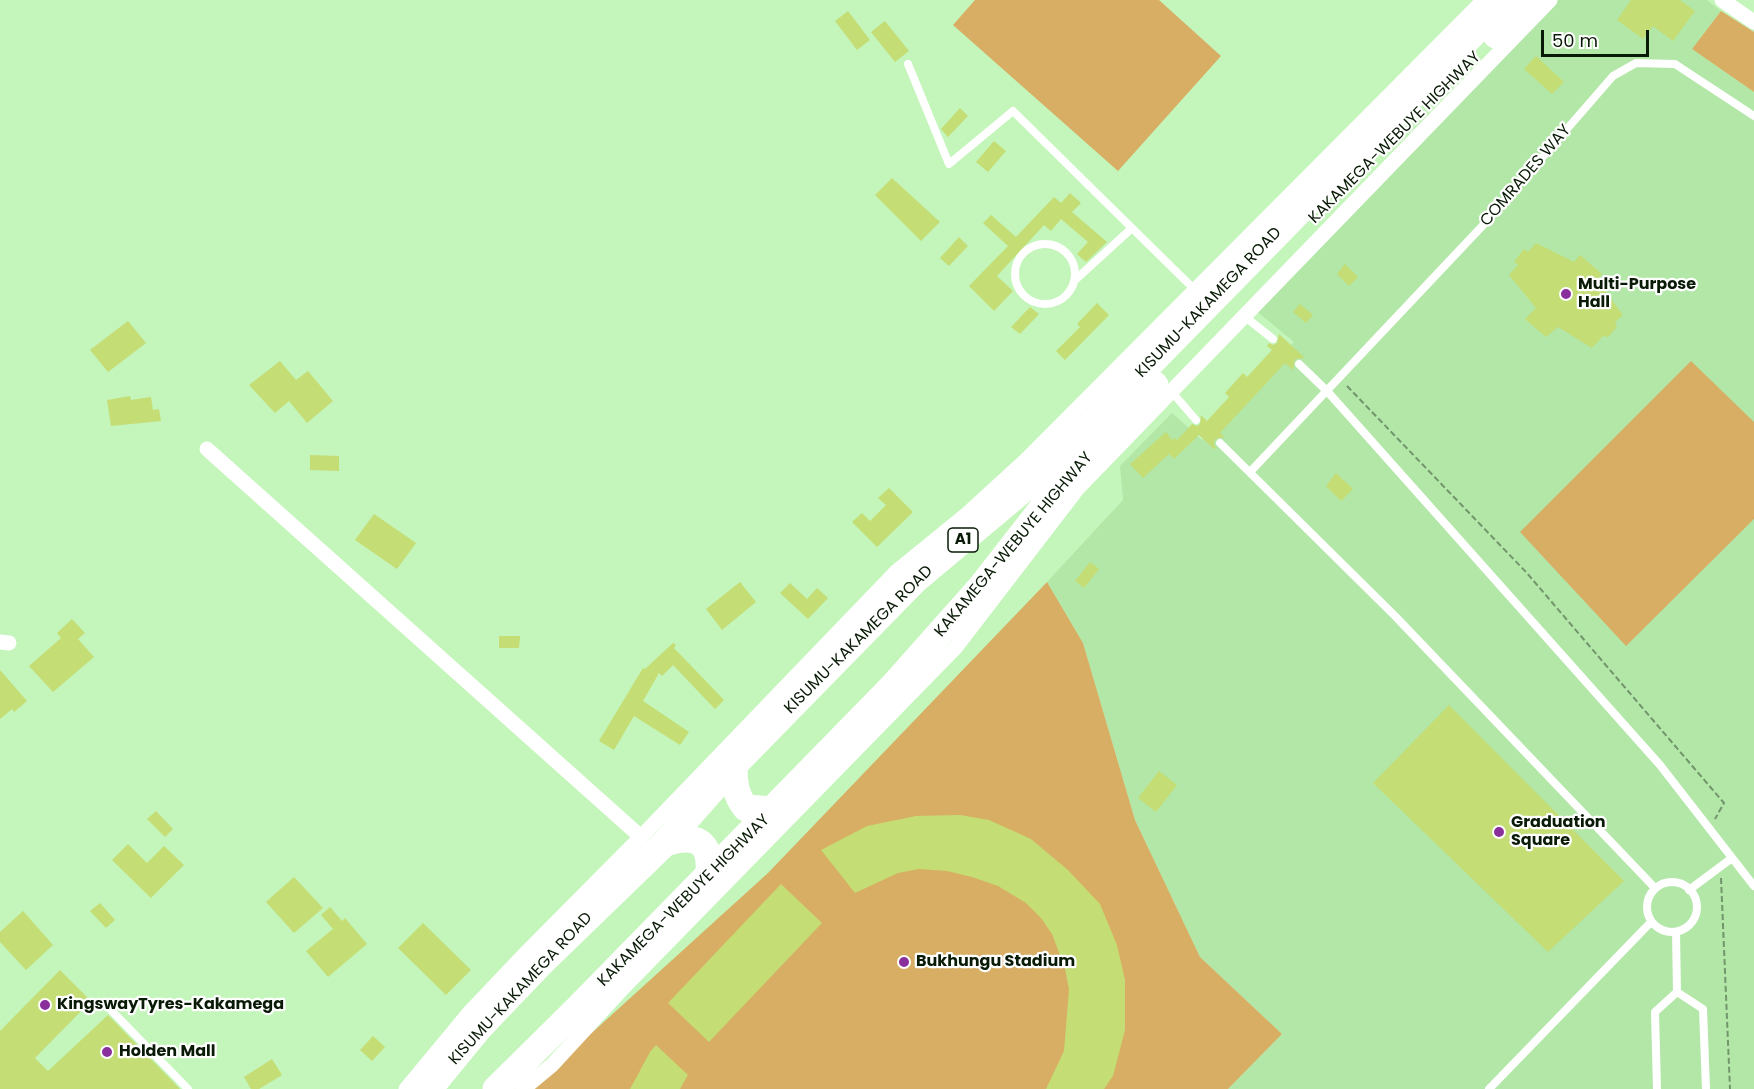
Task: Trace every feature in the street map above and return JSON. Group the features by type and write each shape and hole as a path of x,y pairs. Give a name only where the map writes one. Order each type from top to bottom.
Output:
{"highway":[{"name":"KISUMU-KAKAMEGA ROAD","path":"429,1089 479,1028 653,840 734,765 914,581 1032,482 1097,418 1506,0"},
{"name":"KAKAMEGA-WEBUYE HIGHWAY","path":"496,1089 893,686 956,615 1062,483 1225,310 1532,0"},
{"path":"734,765 734,784 740,801 747,808 773,810"},
{"path":"653,840 684,838 699,841 707,849 710,860 709,873"}],"street":[{"path":"406,1089 477,1005 653,840 907,563 967,514 1026,460 1484,0"},
{"path":"523,1089 552,1065 622,988 956,647 1078,488 1550,0"},
{"path":"1722,0 1754,22"},
{"path":"207,449 653,840"},
{"path":"907,563 940,559"},
{"path":"956,615 987,605"}],"lane":[{"name":"COMRADES WAY","path":"1250,472 1487,221 1613,76 1636,63 1675,64 1754,116"},
{"path":"908,64 949,164 1013,111 1195,290"},
{"path":"1074,281 1074,266 1066,254 1053,246 1039,246 1026,252 1016,272 1016,279 1022,292 1034,302 1048,304 1062,299 1072,288 1074,281 1132,228"},
{"path":"1244,316 1273,339"},
{"path":"1299,364 1327,391 1660,765 1754,886"},
{"path":"1172,391 1196,420"},
{"path":"1220,443 1395,616 1655,888"},
{"path":"1689,890 1732,858"},
{"path":"1676,883 1689,890 1697,903 1694,919 1690,925 1676,932 1662,930 1651,922 1647,908 1655,888 1676,883"},
{"path":"1489,1089 1651,922"},
{"path":"1657,1089 1655,1012 1677,992 1676,932"},
{"path":"1677,992 1703,1009 1706,1089"},
{"path":"105,1004 188,1089"}],"path":[{"path":"1339,378 1526,572 1724,803 1710,829"},
{"path":"1721,866 1730,1089"}],"shaded area":[{"path":"975,0 1159,0 1221,56 1118,171 953,25"},
{"path":"1543,0 1707,0 1721,11 1692,49 1754,92 1754,1089 1228,1089 1282,1034 1200,957 1135,820 1083,643 1047,582 1123,500 1120,466 1172,413 1202,440 1294,342 1254,309"},
{"path":"1721,11 1754,32 1754,92 1692,49"},
{"path":"1691,361 1754,422 1754,519 1626,646 1520,532"},
{"path":"1047,582 1083,643 1135,820 1200,957 1282,1034 1228,1089 530,1089 768,873"}],"building":[{"path":"1631,0 1680,0 1695,11 1673,41 1653,26 1643,39 1617,20"},
{"path":"848,11 870,40 857,50 835,21"},
{"path":"885,21 909,51 895,62 871,32"},
{"path":"1536,56 1564,82 1552,94 1524,69"},
{"path":"960,108 968,116 948,137 941,129"},
{"path":"994,141 1006,151 988,172 976,162"},
{"path":"892,178 940,222 921,241 875,195"},
{"path":"1070,193 1081,203 1072,212 1107,242 1086,262 1077,254 1088,242 1061,219 1051,231 1044,225 997,276 1013,291 994,311 969,286 1008,246 983,223 991,215 1016,237 1054,197 1061,203"},
{"path":"959,237 968,246 949,266 940,258"},
{"name":"Multi-Purpose Hall","path":"1536,243 1574,262 1580,255 1602,274 1597,280 1623,315 1615,322 1617,327 1608,337 1603,336 1592,348 1558,327 1546,337 1525,319 1536,308 1509,275 1518,265 1514,262 1524,249 1528,252"},
{"path":"1345,264 1358,277 1349,286 1337,274"},
{"path":"1097,303 1109,315 1065,360 1056,351 1080,327 1077,324"},
{"path":"1300,304 1313,315 1306,323 1293,312"},
{"path":"1030,307 1039,314 1020,334 1011,327"},
{"path":"128,321 146,343 108,372 90,350"},
{"path":"1279,334 1305,358 1295,359 1293,370 1285,363 1220,433 1225,437 1215,439 1216,448 1214,449 1199,435 1174,459 1169,454 1143,478 1130,464 1166,432 1172,440 1174,438 1177,440 1192,424 1197,426 1200,424 1201,415 1207,421 1229,397 1225,393 1243,373 1247,377 1272,350 1267,346 1269,343 1273,345 1277,343"},
{"path":"280,361 296,380 308,371 333,401 307,423 289,401 275,413 249,385"},
{"path":"130,396 131,400 151,397 153,410 159,409 161,421 111,426 107,400"},
{"path":"310,455 339,456 339,471 310,470"},
{"path":"1336,473 1353,489 1341,501 1326,486"},
{"path":"889,488 913,512 877,547 852,522 862,513 870,521 886,505 878,498"},
{"path":"374,514 416,543 397,569 355,540"},
{"path":"1090,562 1099,569 1084,588 1075,581"},
{"path":"740,582 756,602 722,630 706,609"},
{"path":"790,583 807,599 817,588 828,598 808,619 780,593"},
{"path":"72,619 85,633 78,639 94,657 53,692 29,666 61,638 57,633"},
{"path":"499,636 520,636 519,648 499,648"},
{"path":"673,643 676,645 674,648 724,700 715,709 673,665 662,676 659,673 643,701 689,732 680,745 634,716 614,750 599,741 643,668 645,669"},
{"path":"0,670 27,701 14,712 12,709 0,719"},
{"name":"Graduation Square","path":"1449,705 1624,881 1548,952 1373,783"},
{"path":"1159,771 1177,785 1156,812 1138,798"},
{"path":"156,811 173,829 165,837 147,819"},
{"path":"960,815 989,820 1031,839 1068,870 1100,904 1117,945 1125,980 1125,1030 1113,1076 1104,1089 1046,1089 1064,1051 1069,989 1065,969 1052,934 1041,918 1026,903 998,886 972,877 947,871 919,869 898,873 855,893 821,850 867,826 916,816"},
{"path":"128,844 147,863 164,846 184,865 151,898 112,860"},
{"path":"294,877 323,908 294,933 266,902"},
{"path":"781,884 822,923 709,1042 668,1003"},
{"path":"100,903 115,920 106,928 90,911"},
{"path":"330,907 342,921 345,918 367,944 328,977 306,951 333,929 321,915"},
{"path":"23,911 53,945 26,970 0,942 0,932"},
{"path":"423,923 471,970 446,995 398,948"},
{"path":"60,970 91,1001 35,1058 48,1071 108,1015 180,1089 0,1089 0,1031"},
{"path":"373,1036 385,1047 372,1061 360,1050"},
{"path":"656,1045 688,1075 680,1089 630,1089 650,1052"},
{"path":"272,1059 282,1075 259,1089 251,1089 244,1077"}],"place":[{"name":"Multi-Purpose Hall","path":"1566,294"},
{"name":"Graduation Square","path":"1499,832"},
{"name":"Bukhungu Stadium","path":"904,962"},
{"name":"KingswayTyres-Kakamega","path":"45,1005"},
{"name":"Holden Mall","path":"107,1052"}]}
